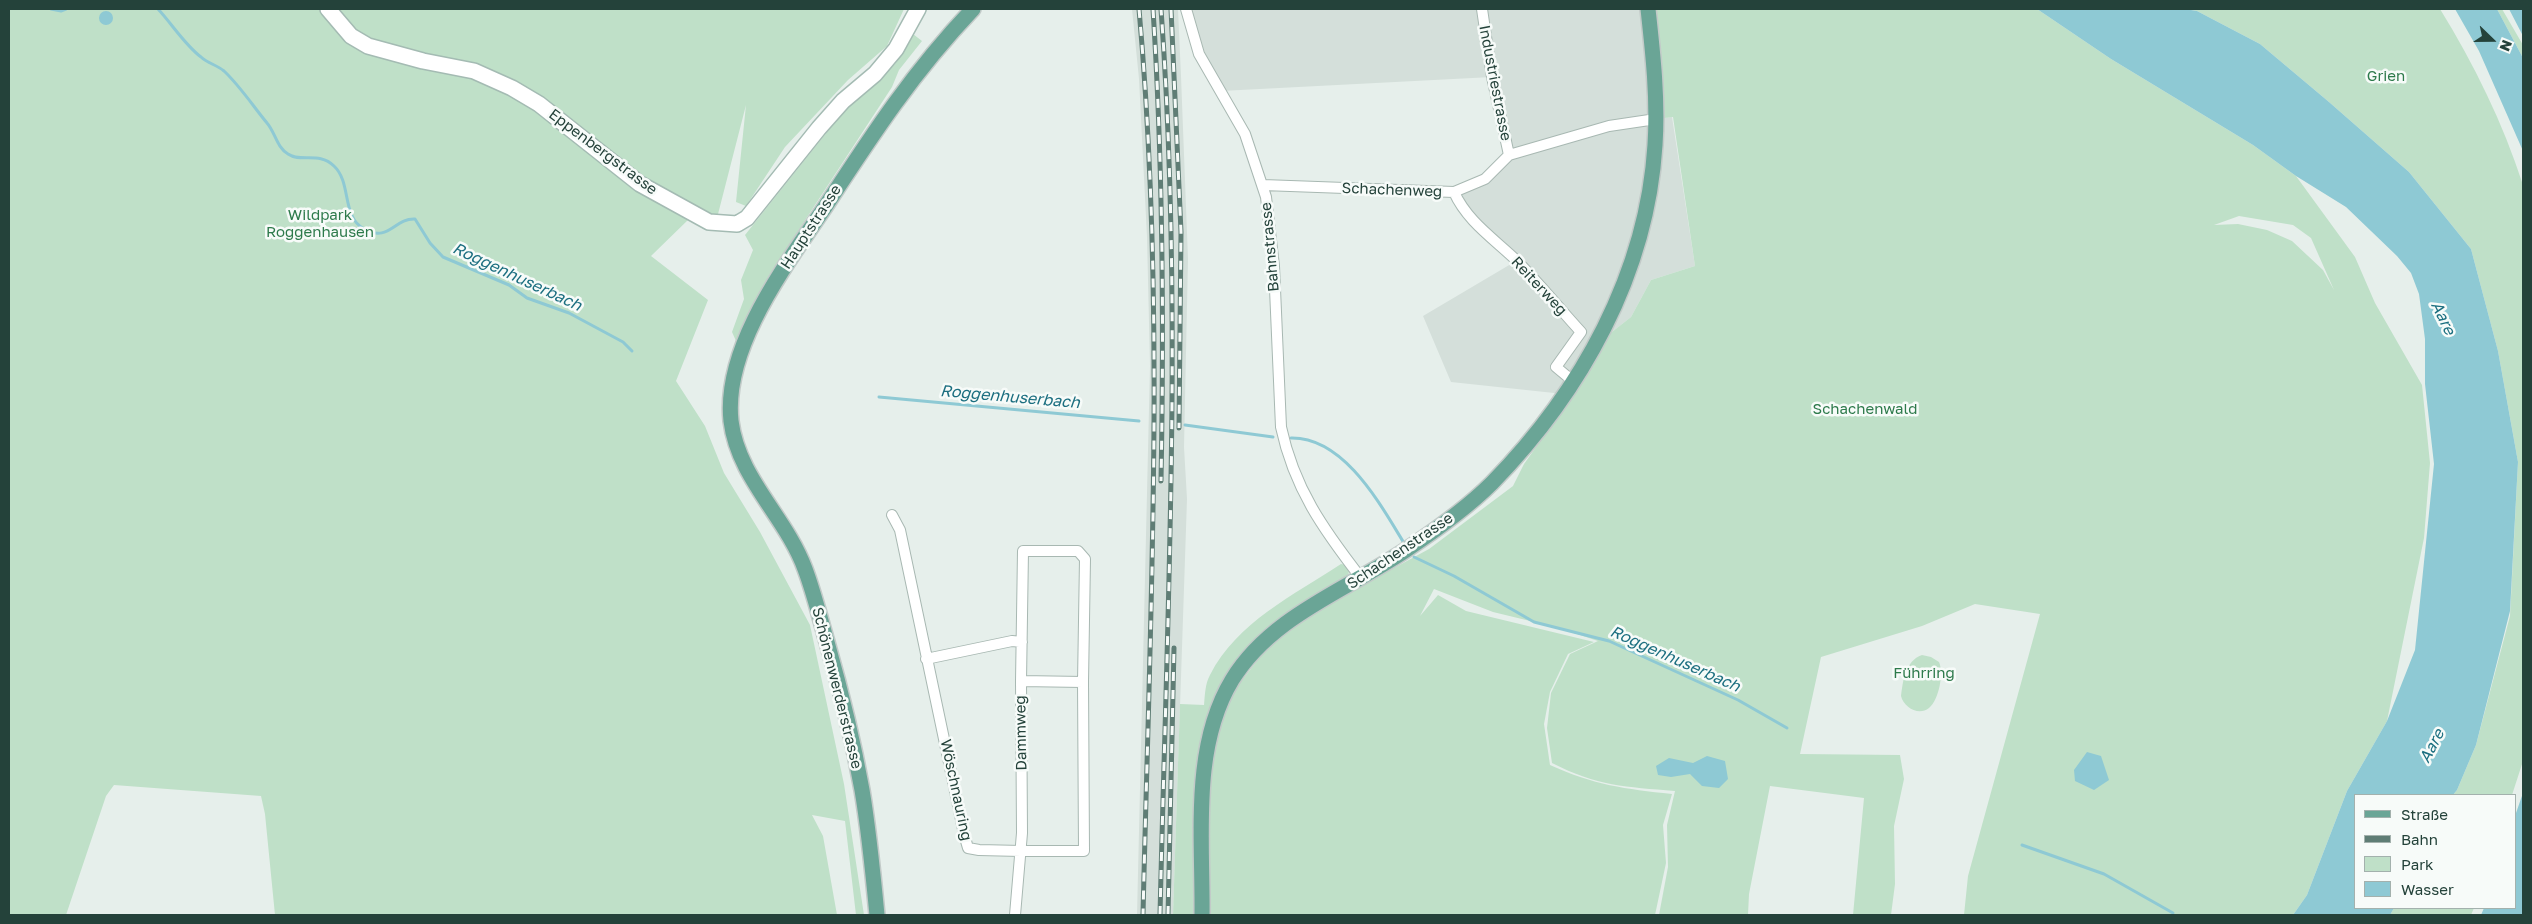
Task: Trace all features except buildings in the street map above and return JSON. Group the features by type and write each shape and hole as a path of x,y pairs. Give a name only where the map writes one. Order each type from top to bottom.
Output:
{"main road":[{"name":"Hauptstrasse","path":"750,476 735,440 730,404 734,378 753,322 770,290 898,96 944,39 973,9"},
{"name":"Schachenstrasse","path":"1202,915 1206,758 1210,732 1225,693 1240,669 1271,636 1297,616 1440,527 1490,485 1550,414 1574,382 1609,319 1637,246 1652,174 1656,119 1656,76 1648,9"},
{"name":"Schönenwerderstrasse","path":"750,476 796,548 814,593 843,699 862,789 877,915"}],"street":[{"name":"Eppenbergstrasse","path":"328,9 351,36 368,46 422,61 474,71 512,88 539,104 640,184 709,222 725,224 737,224 747,218 819,128 843,102 876,74 896,49 918,9"},
{"name":"Bahnstrasse","path":"1186,9 1200,54 1245,134 1263,185 1270,217 1274,266 1281,427 1292,469 1306,498 1360,578"},
{"name":"Industriestrasse","path":"1482,9 1492,77 1509,155 1609,126 1656,119"},
{"name":"Schachenweg","path":"1263,185 1454,192 1484,179 1509,155"},
{"name":"Reiterweg","path":"1454,192 1462,210 1471,220 1517,261 1581,332 1556,367 1574,382"},
{"name":"Wöschnauring","path":"892,515 900,530 926,659 968,848 979,850 1084,851 1083,682 1085,559 1078,551 1023,551"},
{"name":"Dammweg","path":"1015,915 1021,851 1020,681 1023,551"},
{"path":"926,659 1012,641 1022,642"},
{"path":"1020,681 1083,682"}],"shaded area":[{"path":"1132,9 1178,9 1188,259 1184,447 1187,499 1173,915 1137,915 1150,366 1147,237 1139,79"},
{"path":"1186,9 1648,9 1656,119 1672,117 1695,266 1651,280 1631,317 1608,335 1573,395 1451,382 1423,316 1516,261 1454,192 1469,186 1505,157 1492,77 1221,91 1199,54"}],"green space":[{"name":"Wildpark Roggenhausen","path":"9,9 904,9 887,46 848,80 785,147 746,206 736,202 746,105 717,218 689,219 651,256 708,300 676,381 705,426 724,473 760,532 810,625 844,784 864,915 856,915 845,821 812,815 823,836 837,915 275,915 265,814 261,796 114,785 106,796 66,915 9,915"},
{"name":"Schachenwald","path":"1648,9 2037,9 2111,59 2253,145 2296,176 2355,257 2375,303 2422,385 2430,463 2424,538 2387,721 2347,791 2307,895 2293,915 1964,915 1968,876 2040,614 1975,604 1922,626 1821,657 1800,754 1900,755 1904,779 1894,826 1895,884 1891,915 1853,915 1864,798 1770,786 1749,894 1748,915 1659,915 1668,867 1667,825 1675,791 1598,781 1583,777 1552,763 1547,728 1551,693 1570,654 1598,641 1559,628 1493,612 1434,589 1420,616 1438,595 1466,611 1594,642 1568,654 1550,692 1544,724 1550,765 1596,782 1672,794 1663,825 1666,863 1655,915 1209,915 1210,784 1214,740 1230,696 1276,636 1300,619 1429,549 1513,486 1524,464 1573,395 1608,335 1631,317 1651,280 1695,266 1673,117 1656,119","holes":["2239,216 2293,225 2311,238 2334,290 2323,270 2292,241 2267,230 2238,224 2214,225"]},
{"name":"Grien","path":"2185,9 2440,9 2476,73 2506,139 2523,185 2523,761 2512,794 2454,794 2476,745 2510,616 2518,462 2498,351 2471,249 2409,172 2329,102 2260,44 2197,11"},
{"path":"2497,9 2502,9 2523,45 2523,58"},
{"path":"913,34 922,41 899,70 892,87 768,277 736,341 732,332 744,299 741,280 753,250 745,235 843,112 895,64"},
{"path":"1341,564 1346,565 1349,570 1348,579 1298,608 1217,696 1197,915 1173,915 1180,704 1204,705 1208,678 1221,656 1235,640 1268,611"},
{"name":"Führring","path":"1922,655 1931,657 1939,662 1941,673 1940,686 1933,704 1925,710 1917,711 1905,704 1901,696 1908,667 1916,658"},
{"path":"2393,909 2474,909 2471,915 2390,915"}],"water":[{"name":"Aare","path":"2037,9 2185,9 2197,11 2260,44 2409,172 2471,249 2498,351 2518,462 2510,611 2476,745 2454,794 2354,794 2354,909 2393,909 2390,915 2293,915 2307,895 2347,791 2387,721 2415,650 2434,464 2425,384 2425,339 2419,294 2411,273 2397,256 2346,207 2296,176 2253,145 2111,59"},
{"path":"2455,9 2497,9 2523,58 2523,151 2479,51"},
{"path":"2509,9 2523,9 2523,36"},
{"path":"106,11 111,13 113,18 111,23 106,25 101,23 99,18 101,13"},
{"path":"2087,752 2101,756 2109,780 2094,790 2075,781 2074,770"},
{"path":"1707,756 1725,761 1728,779 1719,788 1702,786 1690,774 1671,777 1658,775 1656,766 1669,758 1693,763"},
{"path":"2523,793 2523,915 2481,915 2484,909 2517,909 2517,810"}],"waterway":[{"name":"Roggenhuserbach","path":"51,9 61,11 66,9"},
{"name":"Roggenhuserbach","path":"158,9 195,52 224,71 236,83 270,127 284,151 299,158 322,159 334,166 340,173 343,181 352,216 364,229 373,233 386,232 402,222 415,219 430,243 443,257 509,285 527,298 569,313 623,342 632,351"},
{"name":"Roggenhuserbach","path":"879,397 1139,421"},
{"name":"Roggenhuserbach","path":"1185,425 1273,437"},
{"name":"Roggenhuserbach","path":"1291,438 1310,441 1328,448 1344,460 1372,492 1404,543"},
{"name":"Roggenhuserbach","path":"1414,557 1454,576 1534,622 1609,641 1738,700 1787,728"},
{"name":"Roggenhuserbach","path":"2022,845 2104,874 2173,913"}],"railway":[{"path":"1139,9 1152,235 1154,349 1152,575 1143,915"},
{"path":"1153,9 1162,245 1161,481"},
{"path":"1160,915 1169,575 1172,348 1168,122 1161,9"},
{"path":"1171,9 1181,232 1179,428"},
{"path":"1168,915 1174,648"}]}
